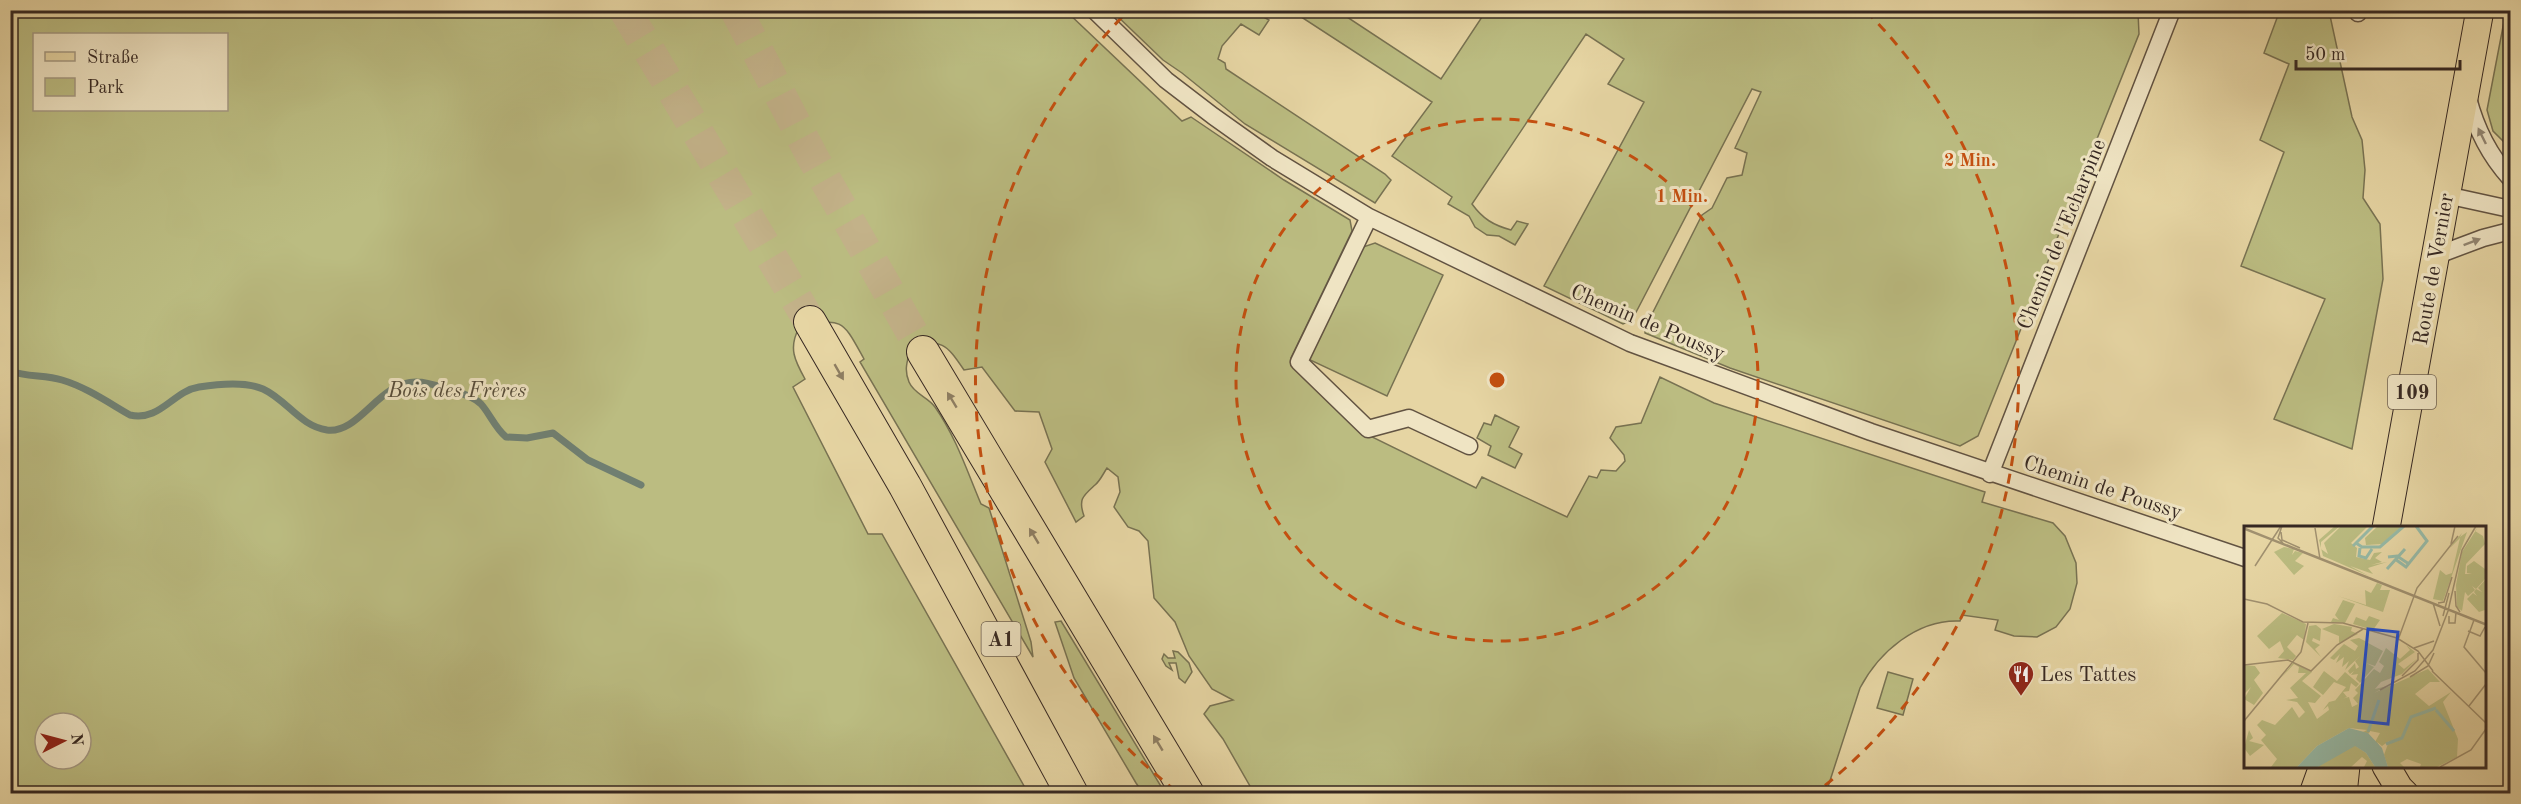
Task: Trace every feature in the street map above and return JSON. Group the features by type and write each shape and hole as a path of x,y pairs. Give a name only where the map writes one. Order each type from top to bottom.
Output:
{"highway":[{"name":"A1","path":"810,322 905,486 1096,794"},
{"path":"923,352 1188,794"},
{"path":"905,486 1072,794"}],"main road":[{"name":"Route de Vernier","path":"2386,526 2480,10"},
{"path":"2313,794 2322,768"},
{"path":"2343,794 2346,768"},
{"path":"2387,768 2405,794"}],"street":[{"name":"Chemin de Poussy","path":"1094,10 1166,80 1272,158 1369,217 1630,343 1990,474 2244,558"},
{"name":"Chemin de l'Echarpine","path":"1990,474 2172,10"},
{"path":"2465,88 2482,138 2499,166 2511,178"},
{"path":"2446,195 2511,209"},
{"path":"1369,217 1299,363 1368,429 1409,418 1469,446"},
{"path":"2435,256 2483,237 2511,231"}],"green space":[{"path":"2280,10 2329,11 2352,117 2362,140 2365,170 2363,198 2380,224 2383,279 2352,449 2274,419 2325,299 2241,266 2284,152 2260,140 2289,64 2264,53"},
{"name":"Bois des Frères","path":"10,11 1066,11 1182,121 1191,117 1284,180 1350,220 1352,231 1291,358 1299,362 1368,435 1476,488 1482,477 1567,517 1589,476 1597,478 1601,470 1616,471 1625,461 1624,455 1610,438 1616,427 1641,423 1660,377 1714,403 1985,492 1982,502 2053,523 2065,536 2076,563 2077,583 2070,609 2056,627 2037,637 2014,636 1995,630 1998,620 1962,615 1960,621 1944,622 1914,632 1889,650 1860,688 1826,793 1254,793 1223,739 1204,714 1210,706 1233,700 1212,689 1189,656 1175,622 1154,598 1148,541 1139,531 1128,527 1114,507 1120,492 1118,477 1107,468 1083,498 1084,516 1076,522 1045,462 1052,449 1039,412 1015,411 982,367 964,370 953,354 942,345 929,344 910,350 906,370 911,386 932,404 942,418 961,454 981,504 989,508 1031,642 1033,657 860,362 864,359 851,336 846,329 833,323 825,322 799,328 793,348 798,366 805,379 793,387 868,534 882,534 1028,793 11,793"},
{"path":"1112,11 1253,11 1269,20 1259,35 1241,24 1222,46 1218,59 1225,63 1226,69 1391,180 1375,203 1245,124 1163,60"},
{"path":"1292,11 1338,11 1441,79 1484,14 1479,11 2138,12 2139,34 1978,436 1960,446 1730,368 1645,333 1645,328 1702,215 1712,208 1727,178 1742,175 1747,153 1735,148 1761,92 1752,89 1632,320 1623,324 1544,286 1644,102 1608,84 1624,59 1586,34 1472,204 1484,218 1505,228 1511,230 1517,221 1528,224 1515,245 1499,236 1487,235 1475,227 1469,216 1448,204 1452,197 1392,156 1432,102"},
{"path":"2506,11 2510,11 2510,148 2493,131 2487,110"},
{"path":"1375,243 1443,275 1387,396 1308,359 1360,248"},
{"path":"1495,415 1519,427 1509,447 1522,454 1515,468 1488,455 1491,446 1477,438 1484,423 1491,425"},
{"path":"1061,621 1165,793 1143,793 1136,783 1074,678 1055,622"},
{"path":"1173,651 1178,652 1189,663 1192,672 1185,683 1179,678 1176,663 1169,663 1172,670 1162,659 1164,654 1168,658 1175,658"},
{"path":"1888,672 1913,679 1903,715 1877,708"}],"waterway":[{"path":"10,371 56,378 71,383 130,415 141,416 150,414 181,394 199,387 223,384 256,386 272,394 317,428 327,430 339,429 350,424 381,398 404,384 425,383 461,393 478,401 506,437 527,438 553,433 588,460 641,485"}],"tunnel":[{"path":"625,10 810,322"},
{"path":"736,10 813,158 923,352"}],"place":[{"name":"Les Tattes","path":"2021,697"}]}
